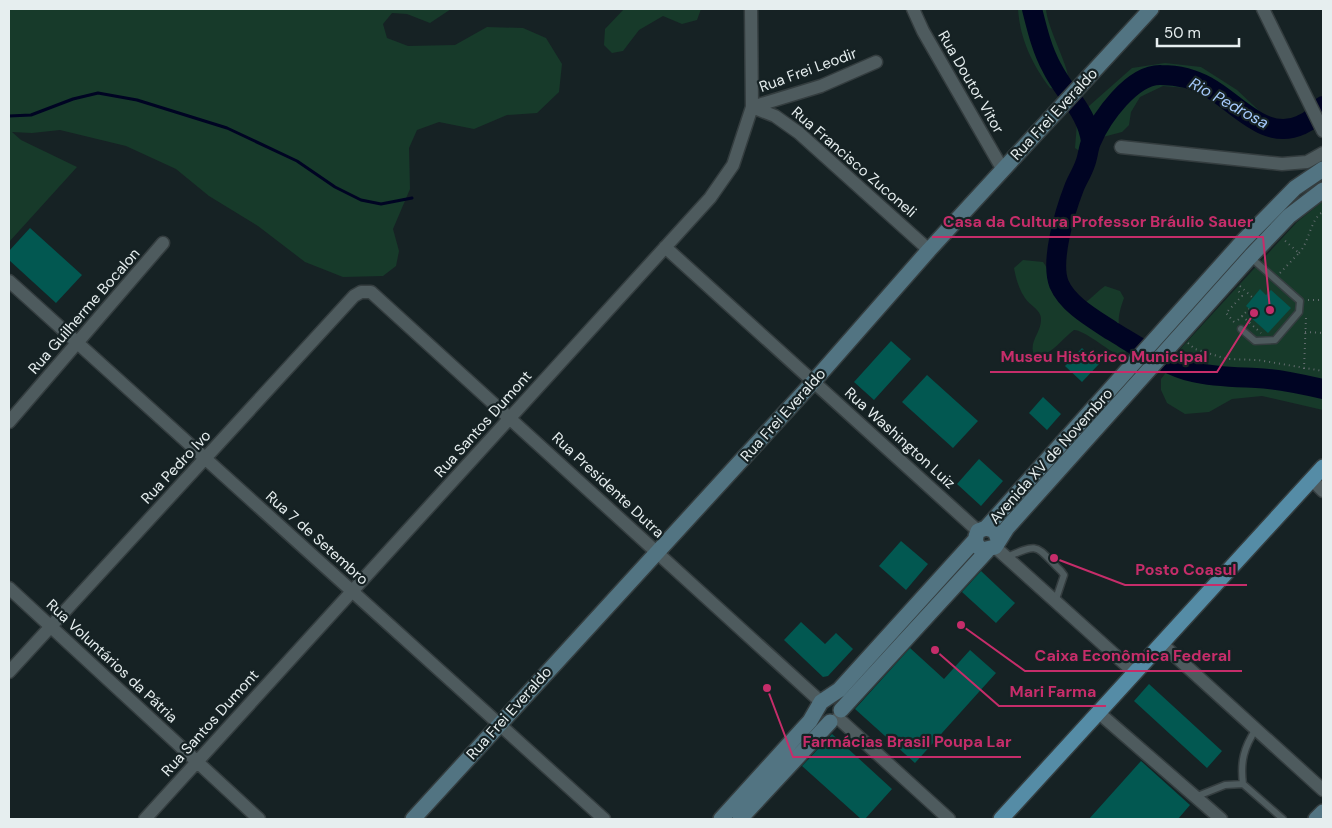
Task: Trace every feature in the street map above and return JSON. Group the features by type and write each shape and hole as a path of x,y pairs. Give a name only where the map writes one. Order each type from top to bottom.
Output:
{"main road":[{"name":"Rua Frei Everaldo","path":"413,819 814,381 929,250 1151,9"},
{"name":"Avenida XV de Novembro","path":"721,819 1277,204 1323,169"},
{"name":"Avenida XV de Novembro","path":"740,819 993,546 1250,257 1289,216 1323,190"},
{"path":"1001,819 1323,468"},
{"path":"995,531 993,546 979,548 980,533 995,531"},
{"path":"838,702 836,717 822,719 823,704 838,702"},
{"path":"1316,819 1323,812"}],"street":[{"name":"Rua Santos Dumont","path":"145,819 710,198 733,165 752,107 751,9"},
{"name":"Rua Doutor Vitor","path":"913,9 923,30 1003,170"},
{"path":"1263,9 1321,127"},
{"name":"Rua Frei Leodir","path":"752,107 821,86 876,62"},
{"name":"Rua Francisco Zuconeli","path":"752,107 775,116 799,133 929,250"},
{"path":"1121,147 1282,164 1307,162 1323,153"},
{"name":"Rua Guilherme Bocalon","path":"9,422 163,243"},
{"name":"Rua Washington Luiz","path":"665,247 980,533"},
{"name":"Rua 7 de Setembro","path":"9,281 604,819"},
{"name":"Rua Pedro Ivo","path":"9,672 354,296 361,292 371,292"},
{"name":"Rua Presidente Dutra","path":"371,292 823,704"},
{"path":"1312,480 1323,491"},
{"path":"993,546 1135,673"},
{"name":"Rua Voluntários da Pátria","path":"9,588 259,819"},
{"path":"1162,644 1323,790"},
{"path":"1099,713 1221,819"},
{"path":"836,717 949,819"}],"lane":[{"path":"1241,329 1255,341 1274,340 1299,312 1300,301 1250,257"},
{"path":"1006,558 1030,547 1036,548 1064,576 1055,602"},
{"path":"1256,729 1242,756 1243,784 1283,819"},
{"path":"1195,796 1225,785 1243,784"}],"path":[{"path":"1278,274 1306,245 1316,217 1323,212"},
{"path":"1280,236 1299,253"},
{"path":"1236,283 1253,298"},
{"path":"1233,286 1242,296 1226,315 1234,322 1249,308"},
{"path":"1306,308 1307,300 1323,300"},
{"path":"1242,316 1265,336"},
{"path":"1304,369 1306,316"},
{"path":"1306,332 1323,333"},
{"path":"1195,349 1227,359 1258,360 1323,371"}],"green space":[{"path":"9,9 451,9 430,23 407,14 392,13 383,24 387,38 408,46 455,45 487,27 523,28 546,38 562,64 559,92 537,113 507,115 474,129 439,122 417,130 409,148 410,189 393,229 399,251 396,266 383,276 343,277 305,262 258,226 209,196 176,169 126,146 60,130 32,133 12,132 21,140 77,167 9,242"},
{"path":"624,9 701,9 697,20 682,24 663,16 639,30 623,51 612,53 604,45 605,29"},
{"path":"1018,9 1046,9 1068,78 1064,87 1059,90 1050,88 1032,60 1021,31"},
{"path":"1165,63 1201,67 1237,90 1270,121 1282,125 1286,131 1278,138 1261,133 1224,110 1199,89 1163,86 1140,97 1131,112 1129,125 1122,132 1099,138 1081,152 1075,148 1077,123 1089,106 1132,68"},
{"path":"1323,201 1323,410 1262,396 1232,399 1209,412 1185,414 1167,403 1161,390 1161,379 1175,361 1171,359 1297,222"},
{"path":"1023,260 1043,262 1047,269 1052,290 1073,309 1086,302 1105,286 1120,291 1124,298 1119,315 1119,327 1126,353 1119,356 1090,337 1074,330 1052,350 1036,358 1033,353 1033,344 1041,317 1040,313 1025,298 1017,280 1014,268"}],"building":[{"path":"30,228 82,275 56,303 9,260 9,251"},
{"path":"1260,289 1266,295 1271,290 1291,308 1268,333 1248,315 1252,311 1246,306"},
{"path":"891,341 911,359 874,400 854,382"},
{"path":"1082,348 1099,364 1082,382 1065,366"},
{"path":"927,375 978,421 953,448 902,402"},
{"path":"1043,397 1061,414 1047,430 1029,413"},
{"path":"979,459 1003,481 981,506 957,484"},
{"path":"901,541 928,564 906,590 879,566"},
{"path":"981,571 1015,603 996,623 962,592"},
{"path":"801,622 825,644 836,633 853,649 828,676 823,677 784,640"},
{"path":"910,648 944,679 970,650 996,673 915,763 855,709"},
{"path":"1149,684 1222,751 1207,768 1134,701"},
{"path":"832,734 892,789 865,819 861,819 802,766"},
{"path":"1141,761 1190,805 1178,819 1089,819"}],"waterway":[{"path":"1032,9 1048,61 1081,113 1091,142"},
{"name":"Rio Pedrosa","path":"1323,106 1314,117 1301,125 1288,129 1275,128 1252,118 1203,84 1180,77 1161,75 1139,82 1129,89 1110,110 1091,142 1086,161 1067,209 1057,250 1056,263 1059,284 1063,292 1075,305 1112,331 1162,360 1201,374 1273,379 1323,389"},
{"path":"9,116 31,115 73,99 98,93 137,100 227,128 297,161 335,187 361,200 381,204 412,198"}],"place":[{"name":"Casa da Cultura Professor Bráulio Sauer","path":"1270,310"},
{"name":"Museu Histórico Municipal","path":"1254,313"},
{"name":"Posto Coasul","path":"1054,558"},
{"name":"Caixa Econômica Federal","path":"961,625"},
{"name":"Mari Farma","path":"935,650"},
{"name":"Farmácias Brasil Poupa Lar","path":"767,688"}]}
